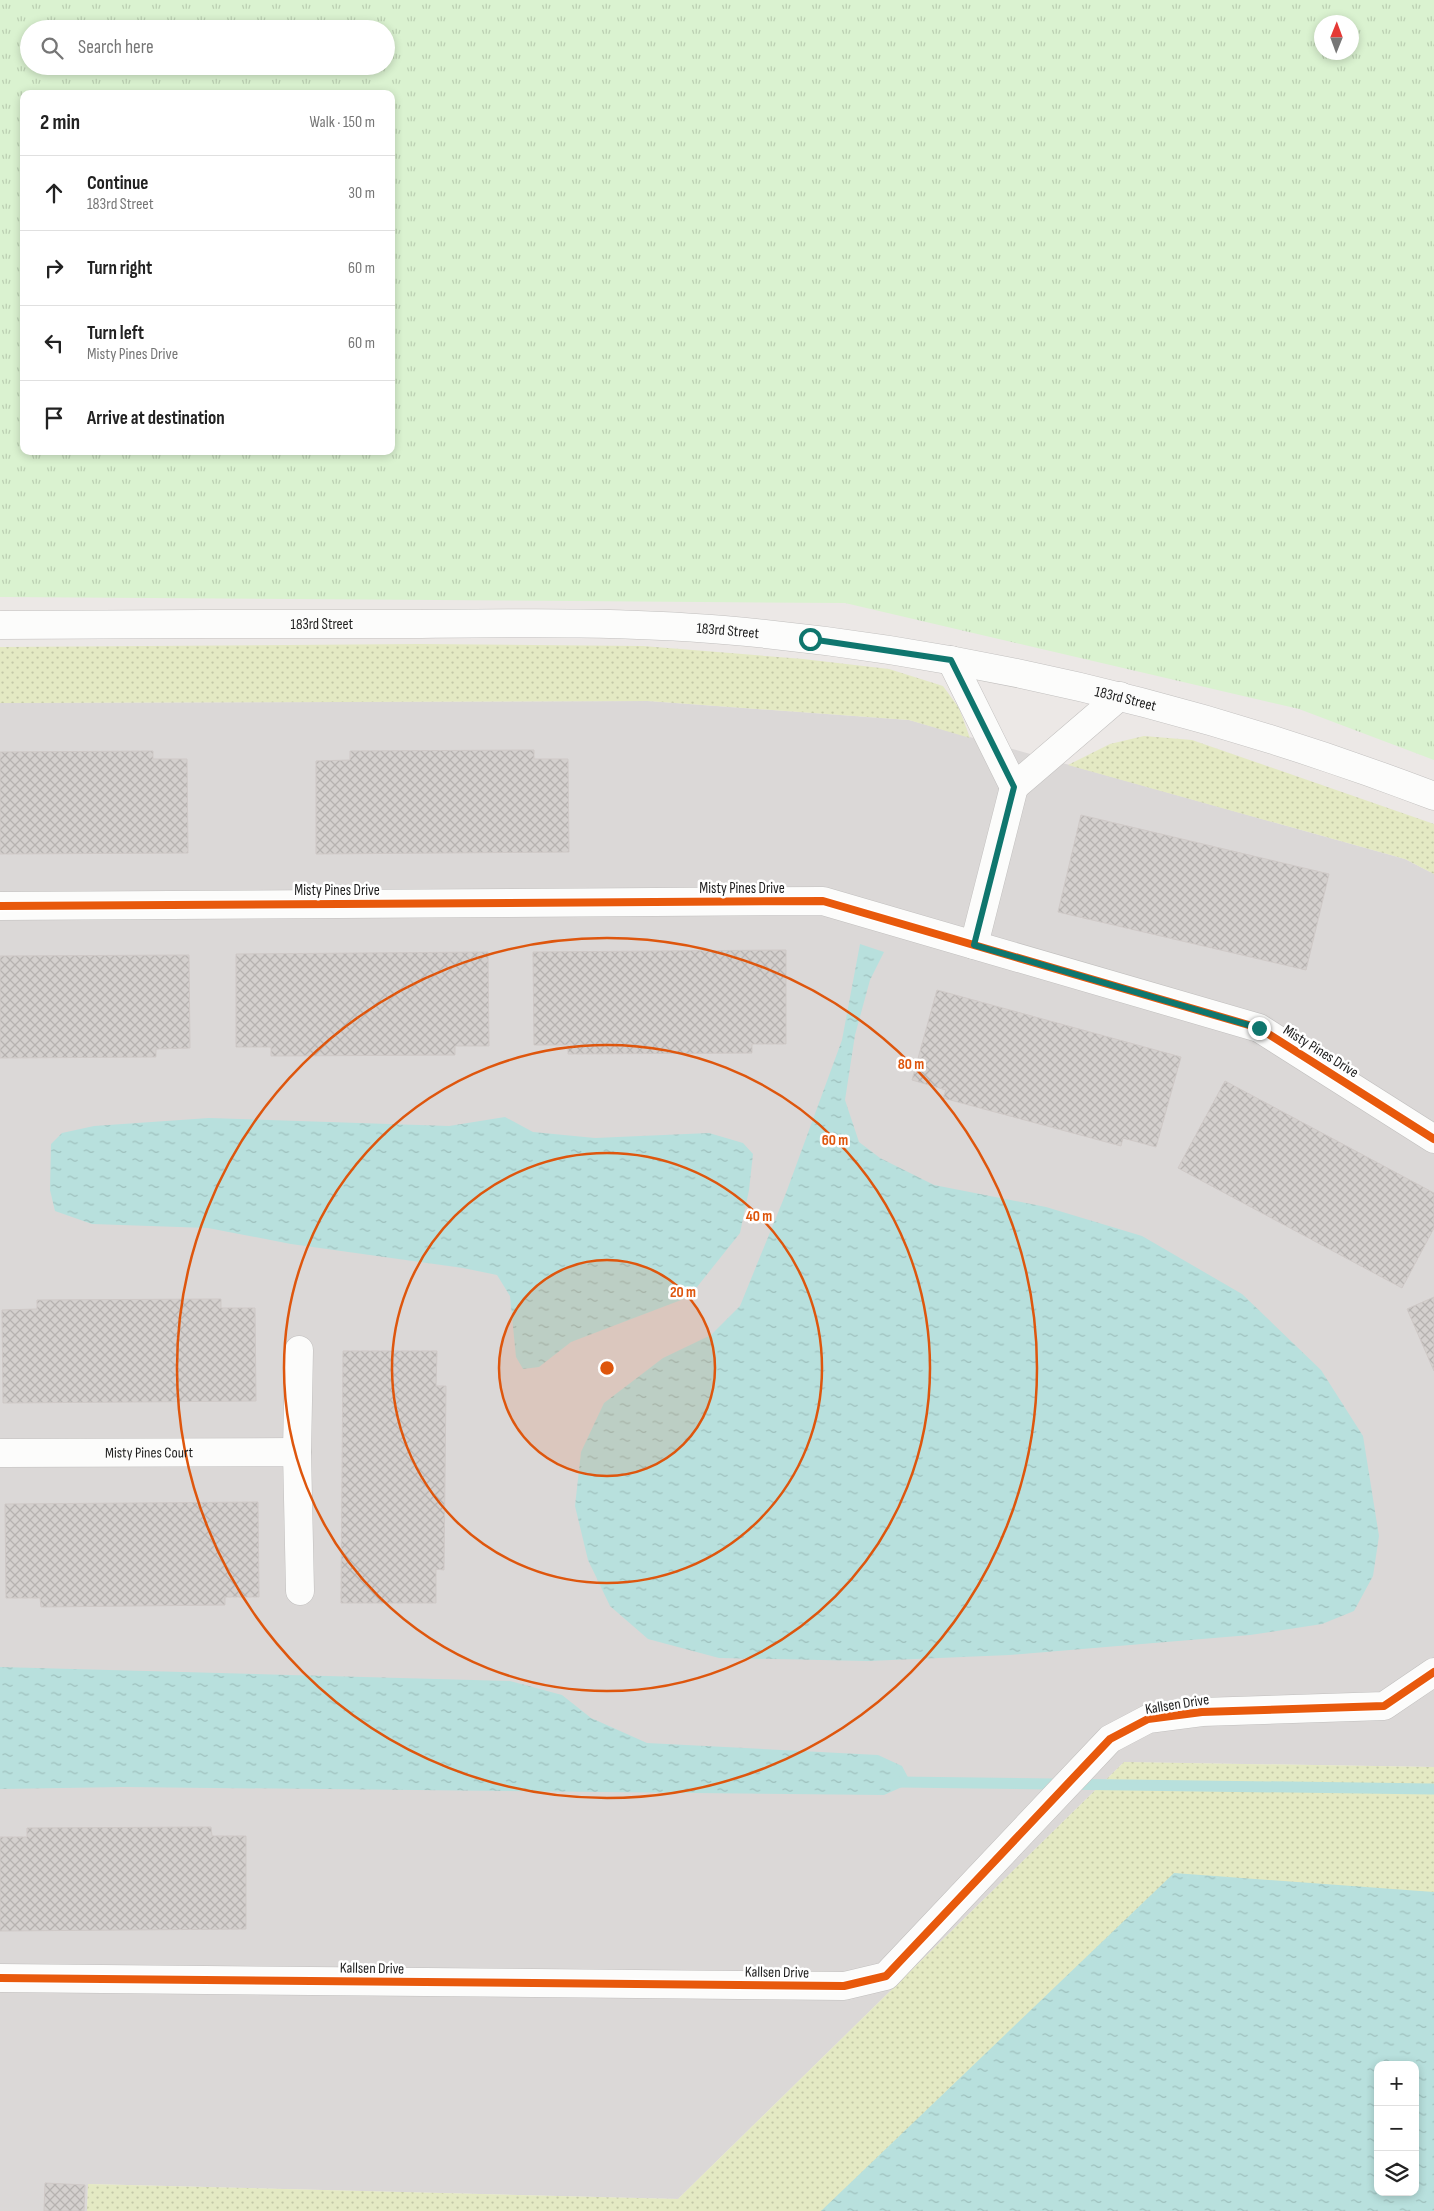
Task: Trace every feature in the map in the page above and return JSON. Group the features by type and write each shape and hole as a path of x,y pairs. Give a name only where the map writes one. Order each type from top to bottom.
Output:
{"street":[{"name":"183rd Street","path":"0,625 539,623 723,630 810,639 1000,669 1120,696 1240,729 1350,764 1434,796"},
{"path":"951,660 1014,787"},
{"path":"974,945 1014,787 1120,696"},
{"name":"Misty Pines Drive","path":"0,906 823,901 1259,1028 1434,1139"},
{"path":"299,1350 297,1452 300,1591"},
{"name":"Misty Pines Court","path":"0,1452 297,1452"},
{"name":"Kallsen Drive","path":"0,1978 844,1986 886,1976 1110,1740 1148,1719 1202,1712 1384,1706 1434,1672"}],"shaded area":[{"path":"648,701 909,720 1405,859 1434,874 1434,1767 1124,1762 678,2199 88,2184 87,2211 0,2211 0,703"}],"green space":[{"path":"0,0 1434,0 1434,760 1299,709 845,603 0,597"},
{"path":"419,644 643,646 803,659 889,669 943,686 959,708 970,738 909,720 648,701 0,703 0,647"},
{"path":"1144,736 1192,740 1434,824 1434,874 1405,859 1068,765 1110,744"},
{"path":"1124,1762 1434,1767 1434,2211 87,2211 88,2184 678,2199"}],"water":[{"path":"860,944 884,952 870,980 855,1035 845,1100 859,1142 880,1158 934,1185 1046,1207 1142,1236 1242,1294 1321,1370 1363,1436 1379,1536 1373,1576 1354,1611 1322,1624 1250,1635 1010,1655 868,1661 719,1658 648,1639 610,1606 588,1560 575,1506 581,1452 604,1403 663,1358 711,1335 740,1306 786,1193 842,1040"},
{"path":"505,1117 533,1132 595,1138 709,1133 743,1143 753,1154 749,1190 740,1233 689,1297 571,1342 539,1367 523,1369 516,1357 510,1296 497,1275 463,1268 291,1244 208,1228 92,1224 55,1211 50,1190 51,1144 62,1133 94,1126 209,1118 449,1126"},
{"path":"0,1667 510,1681 562,1695 591,1718 647,1743 878,1755 902,1766 911,1783 884,1795 124,1787 0,1789"},
{"path":"1174,1873 1434,1892 1434,2211 821,2211"}],"building":[{"path":"534,750 534,759 568,759 569,852 316,854 316,761 350,760 350,751"},
{"path":"153,751 153,759 187,759 188,853 0,854 0,752"},
{"path":"1081,815 1329,874 1306,970 1058,912"},
{"path":"786,950 786,1044 752,1044 752,1053 568,1054 568,1045 534,1045 533,952"},
{"path":"488,952 489,1046 455,1046 455,1055 271,1056 271,1047 236,1047 236,954"},
{"path":"189,955 190,1048 156,1049 156,1057 0,1058 0,956"},
{"path":"937,990 1181,1057 1156,1147 1123,1138 1121,1146 943,1098 946,1090 912,1080"},
{"path":"1225,1081 1434,1193 1434,1228 1402,1288 1178,1168"},
{"path":"1434,1297 1434,1371 1407,1309"},
{"path":"221,1299 221,1308 255,1308 256,1401 3,1403 2,1310 37,1309 37,1300"},
{"path":"343,1351 437,1351 436,1386 446,1386 444,1570 436,1569 436,1603 341,1603"},
{"path":"258,1502 259,1597 225,1597 225,1605 41,1607 40,1598 6,1598 5,1504"},
{"path":"211,1827 212,1836 246,1836 246,1929 0,1931 0,1837 27,1837 27,1828"},
{"path":"45,2183 85,2185 84,2211 44,2211"}],"waterway":[{"path":"898,1782 1434,1789"}],"cycle path":[{"path":"0,906 823,901 1259,1028 1434,1139"},
{"path":"0,1978 844,1986 886,1976 1110,1739 1148,1719 1202,1712 1384,1706 1434,1672"}],"route":[{"path":"810,639 951,660 1014,787 974,945 1259,1028"}]}
